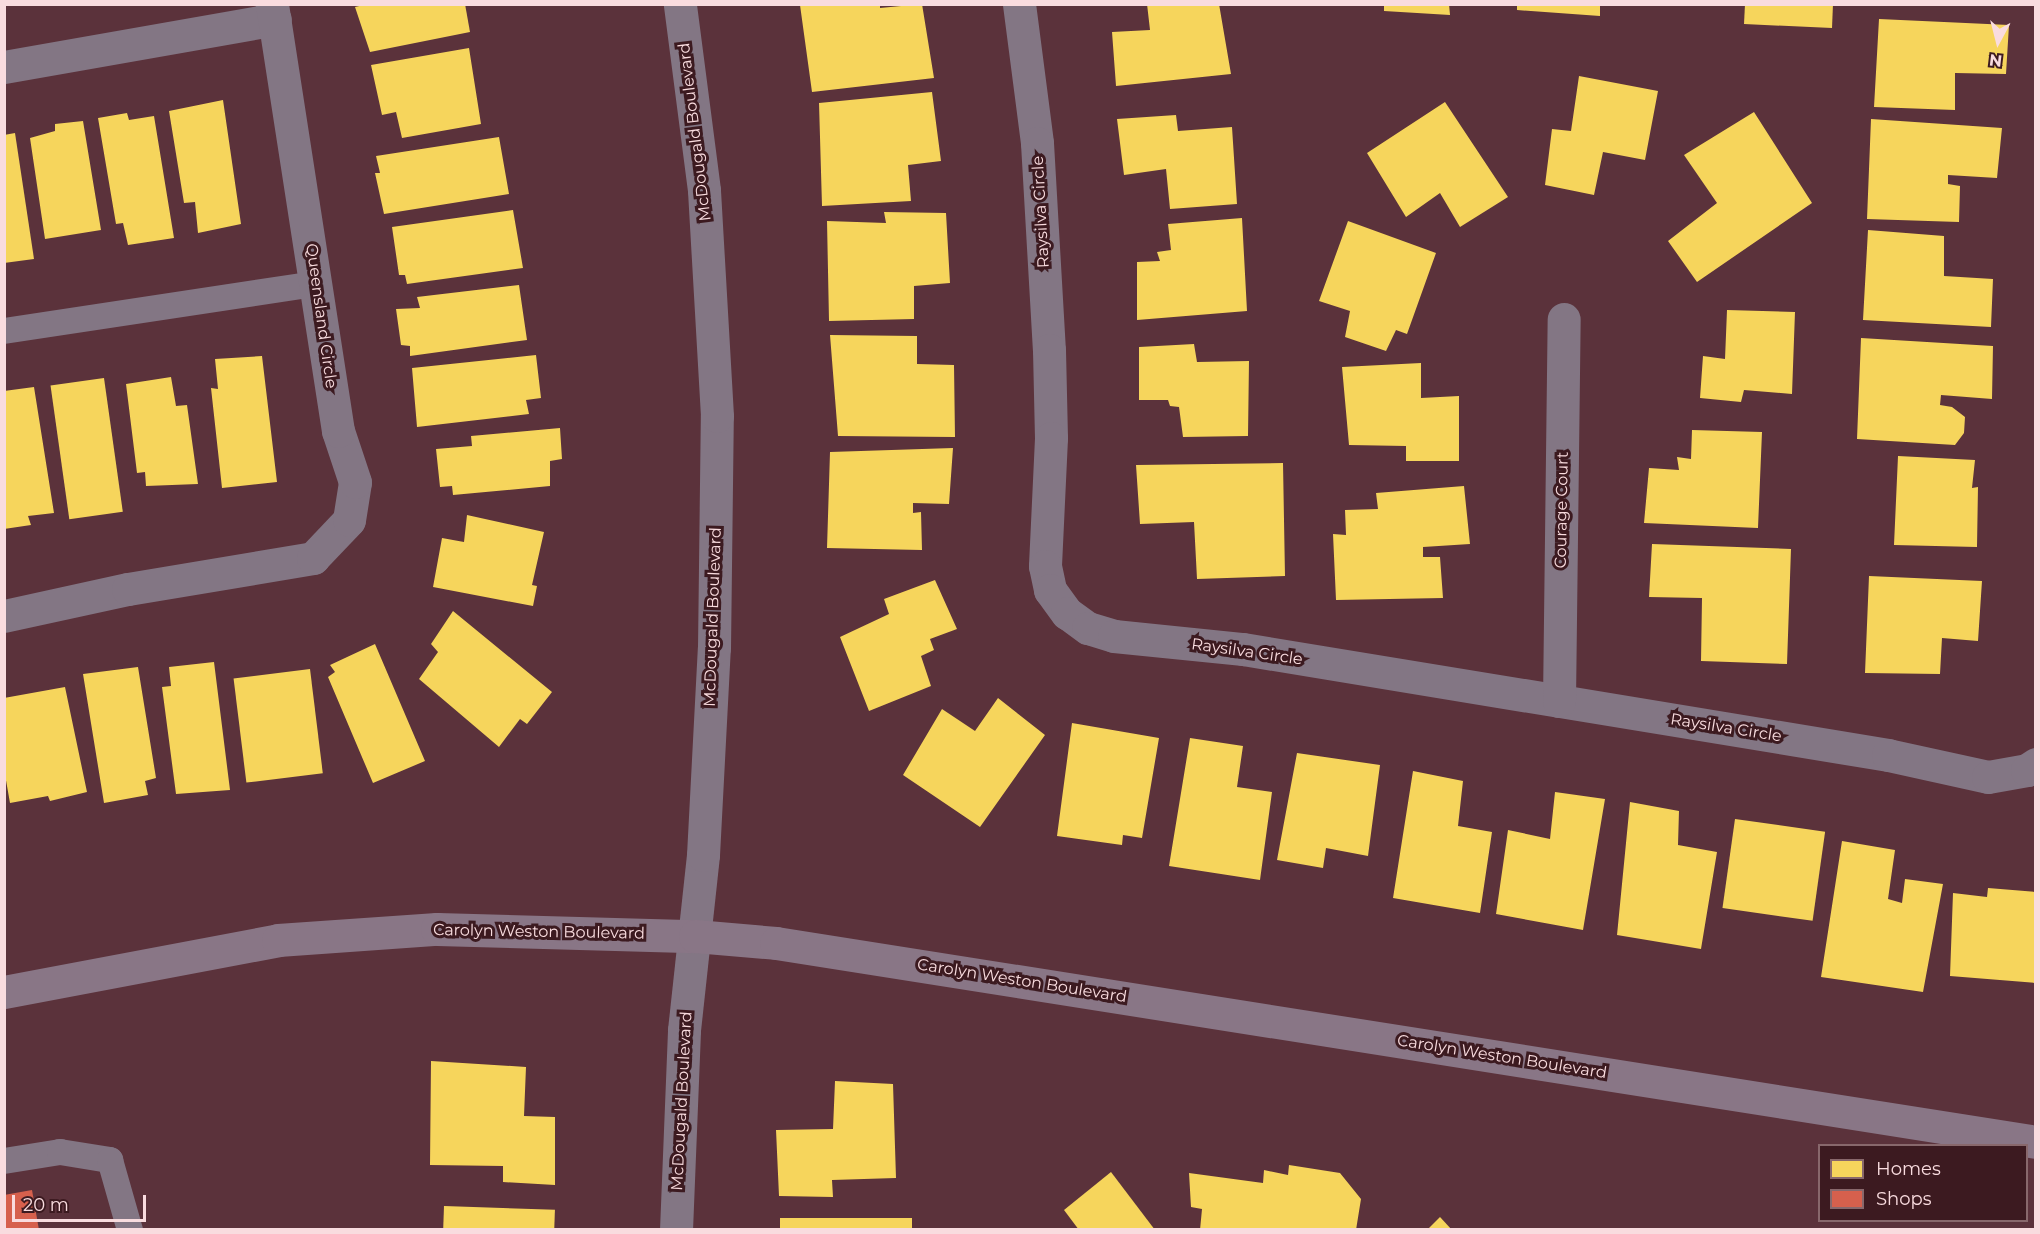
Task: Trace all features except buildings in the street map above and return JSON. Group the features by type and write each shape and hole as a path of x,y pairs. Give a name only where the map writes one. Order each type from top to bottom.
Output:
{"street":[{"name":"McDougald Boulevard","path":"676,1230 684,1030 695,936 714,648 717,416 704,190 680,4"},
{"name":"Raysilva Circle","path":"1019,4 1036,143 1049,350 1051,438 1045,566 1050,590 1067,613 1088,628 1114,636 1243,650 1888,755 1988,777 2027,770 2036,764"},
{"name":"Queensland Circle","path":"4,67 274,12 338,431 355,482 349,520 313,558 128,589 4,616"},
{"name":"Courage Court","path":"1559,701 1564,319"},
{"name":"Carolyn Weston Boulevard","path":"4,992 278,940 437,929 695,936 776,942 2036,1142"}],"lane":[{"path":"4,331 316,284"},
{"path":"4,1161 60,1152 110,1160 130,1230"}]}
